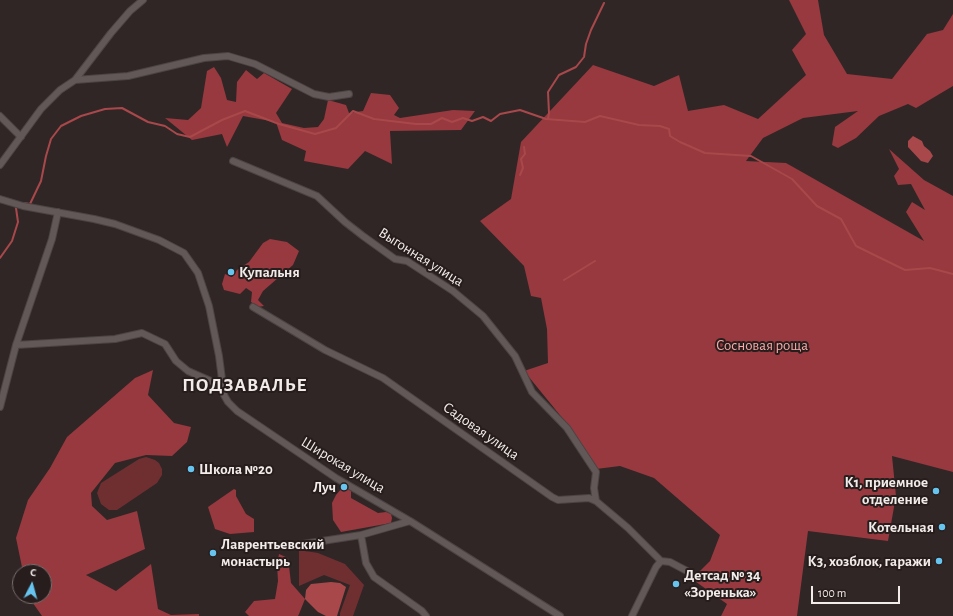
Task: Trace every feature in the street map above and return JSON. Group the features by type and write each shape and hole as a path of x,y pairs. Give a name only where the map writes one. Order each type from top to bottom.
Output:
{"street":[{"path":"0,165 41,109 60,90 75,80 111,33 130,11 144,0"},
{"path":"75,80 128,76 204,58 228,56 255,64 314,94 329,97 349,94"},
{"path":"0,116 21,137"},
{"name":"Выгонная улица","path":"233,161 317,196 345,222 395,259 407,261 453,291 483,316 515,356 532,392 567,428 596,472 594,488 596,501"},
{"path":"0,199 23,206 58,212 52,239 16,345 0,406"},
{"name":"Широкая улица","path":"58,212 115,224 159,240 184,253 198,273 209,306 219,356 222,386 228,402 237,411 336,478 410,521 560,616"},
{"name":"Садовая улица","path":"253,307 325,350 383,378 552,497 558,500 589,498 596,501"},
{"path":"16,345 115,339 142,333 165,344 176,361 188,371 222,386"},
{"path":"596,501 628,528 661,561 670,562 687,571"},
{"path":"290,546 361,535 410,521"},
{"path":"361,535 366,563 374,576 422,611 426,616"},
{"path":"632,616 656,567 661,561"}],"shaded area":[{"path":"913,136 922,141 924,146 933,156 928,163 921,161 908,147 908,141"},
{"path":"146,457 159,463 162,469 162,475 157,483 117,510 109,510 101,504 97,493 101,483 139,459"},
{"path":"299,550 318,553 345,564 364,585 353,616 340,616 350,585 324,575 299,586"},
{"path":"331,582 340,583 346,587 337,616 326,616 318,612 305,599 306,590 311,584"}],"green space":[{"name":"Сосновая роща","path":"789,0 818,0 824,35 847,74 892,79 927,34 943,30 953,14 953,86 916,108 908,104 879,116 856,138 838,148 832,145 835,127 858,111 803,118 763,138 746,161 786,163 924,241 906,212 912,202 925,210 911,184 898,185 894,176 899,169 889,149 924,180 953,196 953,472 892,456 896,496 888,541 808,531 797,616 721,616 727,604 692,579 710,561 720,535 654,478 620,466 596,469 568,425 524,371 548,363 547,329 541,298 531,296 524,266 480,221 511,199 521,142 593,65 654,86 679,75 688,111 724,105 758,119 806,75 792,50 806,34"},
{"path":"214,67 221,78 227,100 236,102 237,82 246,70 257,79 264,73 292,89 276,113 282,123 304,128 318,127 324,119 328,100 346,105 349,113 363,111 371,93 390,95 399,108 394,115 400,118 453,110 475,111 461,130 390,131 392,164 365,151 348,169 304,161 306,151 282,140 276,122 243,116 227,147 222,134 192,140 165,118 188,120 201,108 207,71"},
{"path":"270,239 287,242 299,251 293,265 263,291 258,300 264,306 258,307 251,302 252,292 246,288 240,294 224,290 222,284 225,274 232,277 237,270 249,262 263,243"},
{"path":"153,370 148,395 174,423 191,427 187,442 172,456 146,455 115,463 91,493 92,506 107,520 137,511 145,549 86,575 116,591 151,564 158,609 171,615 199,614 199,616 42,616 34,604 52,604 52,564 21,564 16,538 28,500 50,468 67,437 135,378"},
{"path":"347,488 351,490 351,498 378,513 386,512 391,514 391,523 341,532 333,520 332,503 341,489"},
{"path":"234,489 236,490 236,496 246,514 254,519 254,532 230,534 215,529 208,507"},
{"path":"279,554 288,558 291,583 305,599 299,614 298,616 249,616 245,612 254,601 275,599 278,581 277,565"}],"waterway":[{"path":"548,119 548,92 559,75 576,67 584,57 586,44 591,30 604,3"},
{"path":"24,203 30,204 41,181 51,139 61,126 81,116 105,109 122,108 148,122 165,126 177,134 190,137 222,120 245,111 279,124 315,134 336,128 353,111 374,119 416,124 431,124 442,118 452,122 463,118 472,121 483,117 491,121 500,114 520,110 546,119 585,122 600,116 639,125 660,126 669,129 670,136 705,153 751,156 792,179 817,206 841,219 856,246 905,270 930,268 953,274"},
{"path":"520,175 523,168 521,159 525,154 524,147"},
{"path":"0,258 12,241 18,222 17,205"},
{"path":"564,280 595,261"}],"place":[{"name":"Купальня","path":"231,272"},
{"name":"Школа №20","path":"191,469"},
{"name":"Луч","path":"344,487"},
{"name":"К1, приемное отделение","path":"936,491"},
{"name":"Котельная","path":"942,527"},
{"name":"Лаврентьевский монастырь","path":"213,553"},
{"name":"К3, хозблок, гаражи","path":"939,561"},
{"name":"Детсад № 34 «Зоренька»","path":"676,584"}],"district":[{"name":"ПОДЗАВАЛЬЕ","path":"245,385"}]}
